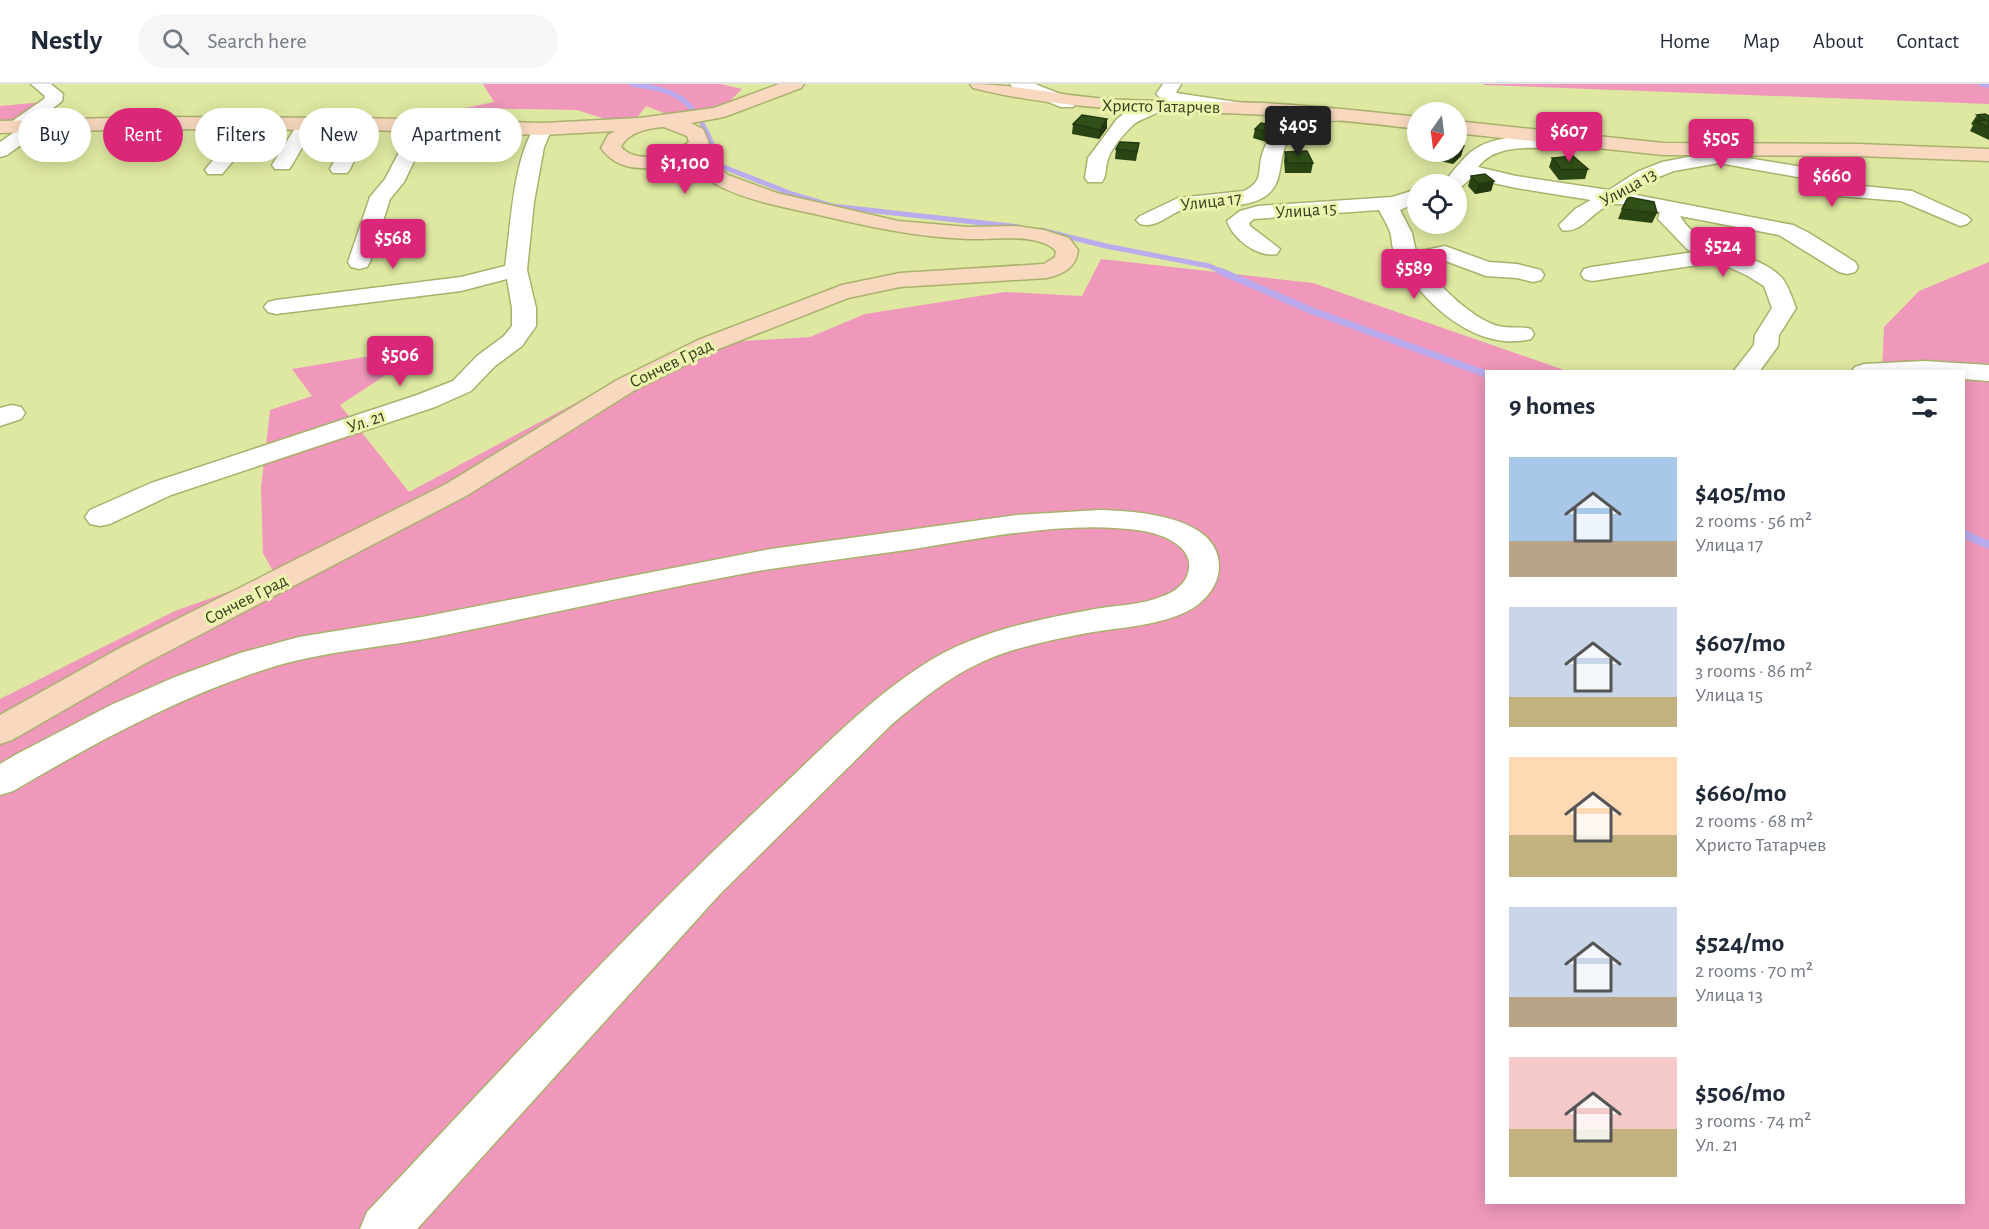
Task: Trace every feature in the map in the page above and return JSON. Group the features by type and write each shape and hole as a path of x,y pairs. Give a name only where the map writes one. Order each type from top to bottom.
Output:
{"main road":[{"name":"Христо Татарчев","path":"979,84 1029,97 1067,103 1243,108 1407,122"},
{"path":"522,128 639,124 718,113 788,87"},
{"path":"646,162 679,157 697,146 706,133 788,87"},
{"path":"664,121 683,126 696,133 699,138 697,146 701,164 710,172 737,185"},
{"path":"91,124 195,124"},
{"path":"613,152 611,148 615,139 639,124"},
{"path":"1467,128 1583,142 1720,154 1858,150 1989,155"},
{"path":"543,129 578,137 629,160 646,162 683,175 737,185"},
{"name":"Сончев Град","path":"0,731 132,656 427,506 626,385 707,345 801,306 842,291 870,284 945,276 1034,273 1058,267 1066,259 1067,250 1061,243 1044,236 1016,232 968,233 898,227 782,200 737,185"}],"street":[{"path":"40,84 54,94 53,101 43,108"},
{"path":"1019,84 1067,103"},
{"path":"1173,84 1166,94 1171,98 1243,108"},
{"path":"1095,178 1098,158 1124,123 1132,116 1154,106"},
{"name":"Улица 17","path":"1147,220 1178,204 1248,197 1256,194 1272,174 1272,149 1291,126 1300,121 1341,115"},
{"path":"0,151 18,126"},
{"name":"Ул. 21","path":"100,517 161,489 426,401 462,386 486,361 513,341 524,326 524,308 516,270 534,147 543,129"},
{"path":"282,165 299,137"},
{"path":"1464,174 1476,157 1492,149 1583,142"},
{"path":"1720,154 1730,161 1808,173 1839,190 1905,195 1960,220"},
{"name":"Улица 13","path":"1570,225 1582,213 1612,198 1644,176 1669,166 1720,154"},
{"path":"215,170 222,162"},
{"path":"340,169 344,162"},
{"path":"359,262 381,197 394,182 404,162"},
{"path":"1468,171 1515,182 1785,230 1806,239 1827,257 1847,267"},
{"name":"Улица 15","path":"1269,249 1249,237 1239,227 1238,221 1258,212 1395,203 1407,199"},
{"path":"1395,203 1389,210 1401,233 1404,251 1422,279 1446,303 1488,331 1522,334"},
{"path":"1671,208 1669,219 1696,245 1755,270 1773,282 1783,299 1784,308 1767,335 1766,346 1748,370"},
{"path":"1410,260 1445,254 1486,269 1517,271 1533,275"},
{"path":"1592,274 1719,255"},
{"path":"276,308 393,291 461,284 516,270"},
{"path":"1905,370 1941,370"},
{"path":"1965,372 1989,373"},
{"path":"0,781 63,745 134,709 251,661 293,648 416,631 755,562 1035,523 1098,519 1132,520 1164,525 1181,532 1194,543 1201,554 1204,569 1202,580 1179,603 1149,611 1030,633 979,649 908,692 880,715 706,882 384,1229"}],"shaded area":[{"path":"483,84 721,84 742,89 722,109 674,117 646,106 630,127 577,110 465,108 494,102"},
{"path":"1484,84 1989,84 1989,104 1484,85"},
{"path":"44,102 35,108 18,108 18,118 14,121 0,120 0,106"},
{"path":"1101,259 1313,283 1564,370 1485,370 1485,1204 1965,1204 1965,370 1882,370 1884,327 1919,291 1989,262 1989,1229 0,1229 0,699 175,611 275,575 263,553 261,488 270,410 312,396 292,369 430,346 340,405 409,492 613,383 712,343 810,337 865,314 1005,292 1082,296"}],"building":[{"path":"1082,115 1107,119 1100,130 1073,124"},
{"path":"1977,115 1989,116 1989,128 1976,121 1986,120"},
{"path":"1261,123 1274,126 1267,132 1255,129"},
{"path":"1120,142 1139,143 1137,152 1116,149"},
{"path":"1307,151 1313,163 1287,163 1285,152"},
{"path":"1573,156 1588,169 1562,170 1552,158"},
{"path":"1485,174 1494,181 1478,184 1471,176"},
{"path":"1628,197 1654,202 1657,213 1622,209"}],"waterway":[{"path":"632,84 666,91 685,102 699,118 721,166 792,194 832,206 1019,227"},
{"path":"1981,84 1989,85"},
{"path":"1041,230 1106,246 1209,266 1223,272"},
{"path":"1220,271 1310,310 1485,374"},
{"path":"1965,534 1989,545"}]}
